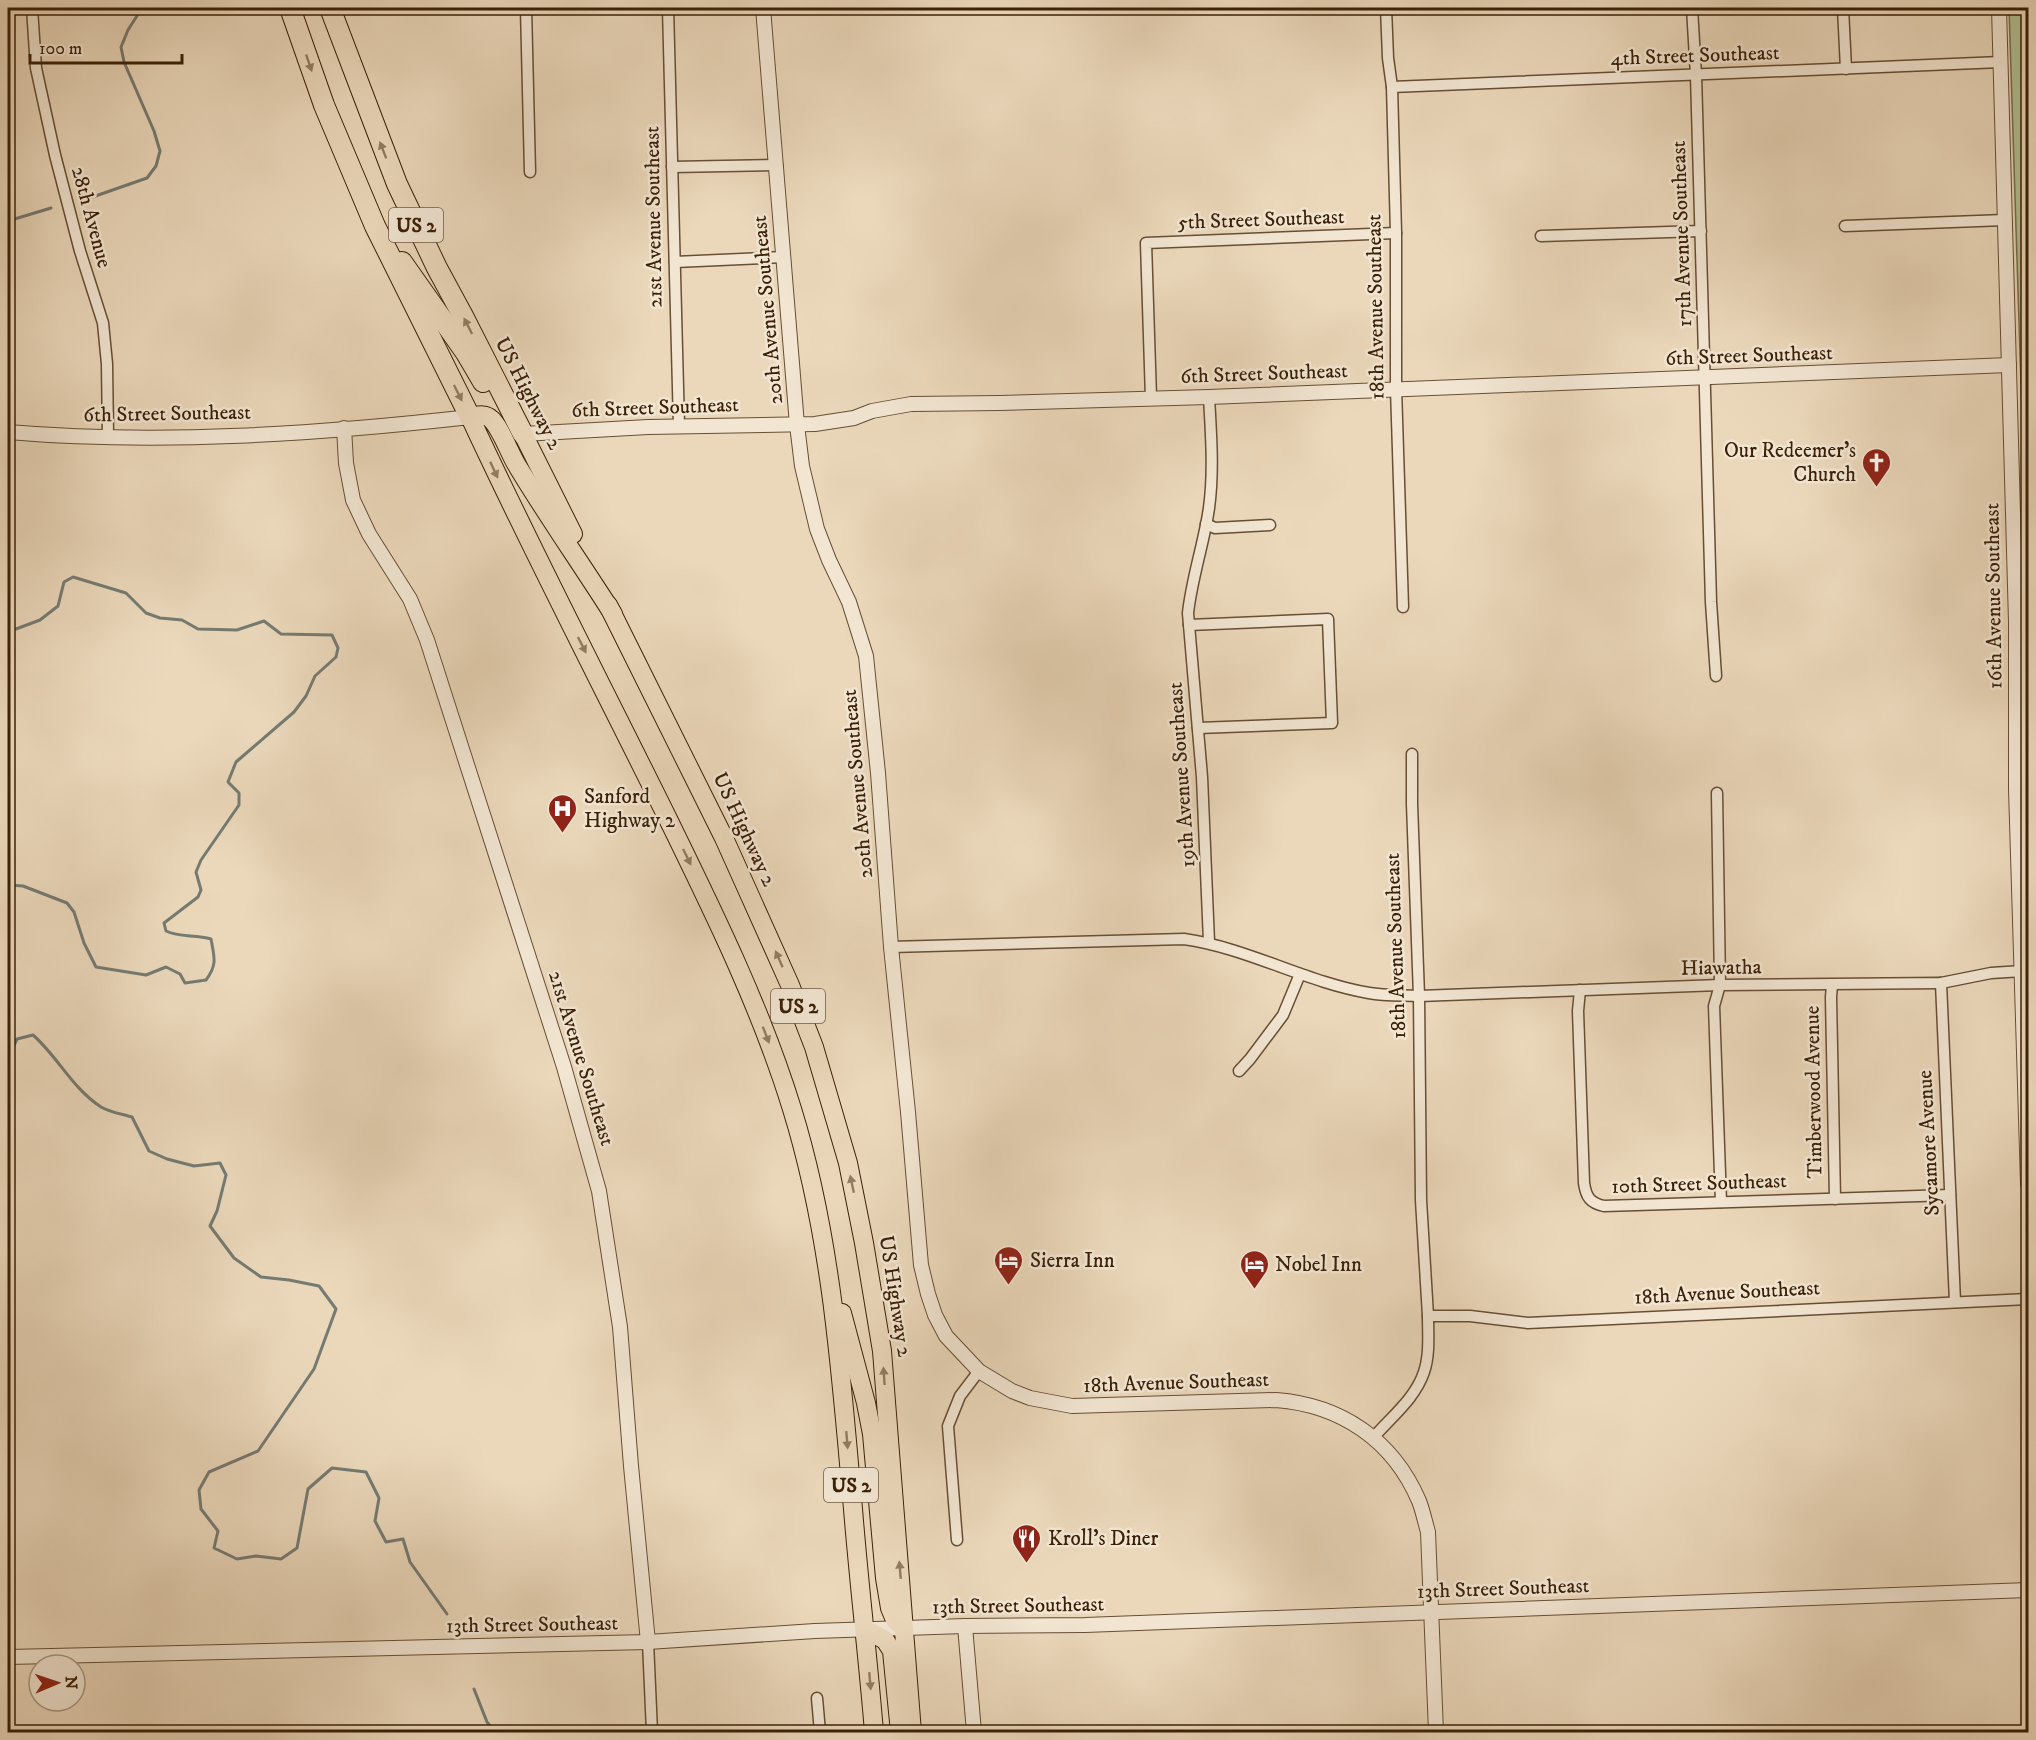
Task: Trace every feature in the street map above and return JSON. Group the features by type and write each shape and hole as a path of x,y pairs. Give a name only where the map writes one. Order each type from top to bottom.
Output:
{"highway":[{"name":"US 2","path":"290,8 324,105 375,226 470,417 520,524 611,702 712,909 746,984 792,1109 809,1171 837,1340 874,1732"},
{"name":"US Highway 2","path":"330,8 397,184 437,268 523,434 720,829 790,985 814,1047 848,1163 882,1351 912,1732"},
{"path":"375,226 466,353 507,426 514,433 523,434"},
{"path":"470,417 482,415 490,417 528,484 613,614"},
{"path":"826,1263 846,1324 866,1402 872,1434 885,1578 890,1608 895,1620 904,1628"},
{"path":"865,1629 885,1640 892,1651 900,1732"}],"street":[{"name":"28th Avenue","path":"32,8 36,68 55,155 80,251 103,323 107,364 108,437"},
{"path":"526,8 530,172"},
{"name":"21st Avenue Southeast","path":"668,8 679,426"},
{"name":"20th Avenue Southeast","path":"763,8 802,466 817,529 849,602 867,656 891,948 921,1265 931,1305 946,1336 979,1371"},
{"name":"18th Avenue Southeast","path":"1386,8 1392,87 1396,233 1396,388 1402,607"},
{"name":"17th Avenue Southeast","path":"1692,8 1701,231 1711,602 1716,676"},
{"path":"1844,8 1846,69"},
{"name":"16th Avenue Southeast","path":"1999,8 2016,622 2016,789 2026,971 2028,1184"},
{"name":"4th Street Southeast","path":"1392,87 2001,62"},
{"path":"672,167 777,165"},
{"path":"1845,226 2005,220"},
{"path":"1541,236 1701,231"},
{"name":"5th Street Southeast","path":"1151,398 1146,243 1396,233"},
{"path":"675,262 784,257"},
{"name":"6th Street Southeast","path":"523,434 679,426 797,425 854,418 872,411 911,404 1000,404 1209,397 2009,365"},
{"name":"19th Avenue Southeast","path":"1209,397 1212,473 1206,524 1190,597 1189,625 1208,879 1209,942"},
{"name":"6th Street Southeast","path":"8,432 108,437 196,437 407,424 470,417"},
{"name":"21st Avenue Southeast","path":"344,428 346,463 353,500 369,534 410,599 427,640 560,1056 599,1191 620,1327 648,1642 652,1732"},
{"path":"1206,524 1215,528 1270,525"},
{"path":"1189,625 1328,619 1332,723 1198,728"},
{"name":"18th Avenue Southeast","path":"1373,1438 1418,1386 1425,1371 1428,1351 1421,1200 1419,996 1412,754"},
{"path":"1717,793 1720,985 1714,1006 1721,1202"},
{"path":"891,948 1184,939 1209,942 1300,974 1283,1015 1239,1071"},
{"name":"Hiawatha","path":"1300,974 1339,987 1371,994 1419,996 1720,985 1941,983 1991,973 2026,971"},
{"name":"Sycamore Avenue","path":"1941,983 1955,1302"},
{"name":"Timberwood Avenue","path":"1832,985 1834,1199"},
{"name":"10th Street Southeast","path":"1580,990 1578,1011 1584,1183 1588,1199 1594,1204 1604,1206 1950,1195"},
{"name":"18th Avenue Southeast","path":"1428,1316 1470,1316 1528,1323 2028,1299"},
{"path":"957,1540 948,1426 960,1396 979,1371"},
{"name":"18th Avenue Southeast","path":"979,1371 1012,1391 1030,1398 1071,1406 1276,1400 1298,1402 1320,1407 1341,1416 1373,1438 1407,1478 1419,1503 1428,1532 1436,1732"},
{"name":"13th Street Southeast","path":"8,1657 648,1642 865,1629 1096,1625 2028,1590"},
{"path":"965,1626 974,1732"},
{"path":"817,1698 820,1732"}],"green space":[{"path":"2009,8 2028,8 2028,605"}],"waterway":[{"path":"84,200 147,178 156,166 160,151 154,131 124,62 121,47 128,30 142,8"},
{"path":"8,221 51,208"},
{"path":"8,564 11,565 13,580 8,590"},
{"path":"8,632 40,620 58,606 64,582 73,577 126,593 146,613 160,618 182,620 198,629 237,630 264,621 281,634 332,635 338,648 336,657 315,676 306,696 294,712 236,762 228,782 239,793 239,805 201,860 196,872 201,890 198,897 164,923 166,931 171,933 211,939 214,965 206,980 185,983 180,974 166,967 146,975 96,967 84,943 74,912 67,903 23,886 8,885"},
{"path":"8,1051 11,1052 17,1039 33,1035 73,1082 91,1099 104,1109 132,1117 149,1151 167,1159 194,1166 220,1163 226,1175 217,1211 210,1226 234,1258 261,1277 319,1286 336,1309 314,1369 258,1451 209,1472 199,1490 201,1509 218,1531 214,1548 237,1559 256,1556 281,1559 297,1548 308,1489 332,1468 366,1472 379,1498 375,1521 386,1542 403,1539 410,1562 447,1614"},
{"path":"474,1689 487,1722 495,1732"}],"place":[{"name":"Our Redeemer's Church","path":"1877,488"},
{"name":"Sanford Highway 2","path":"563,834"},
{"name":"Sierra Inn","path":"1009,1286"},
{"name":"Nobel Inn","path":"1254,1290"},
{"name":"Kroll’s Diner","path":"1027,1564"}]}
